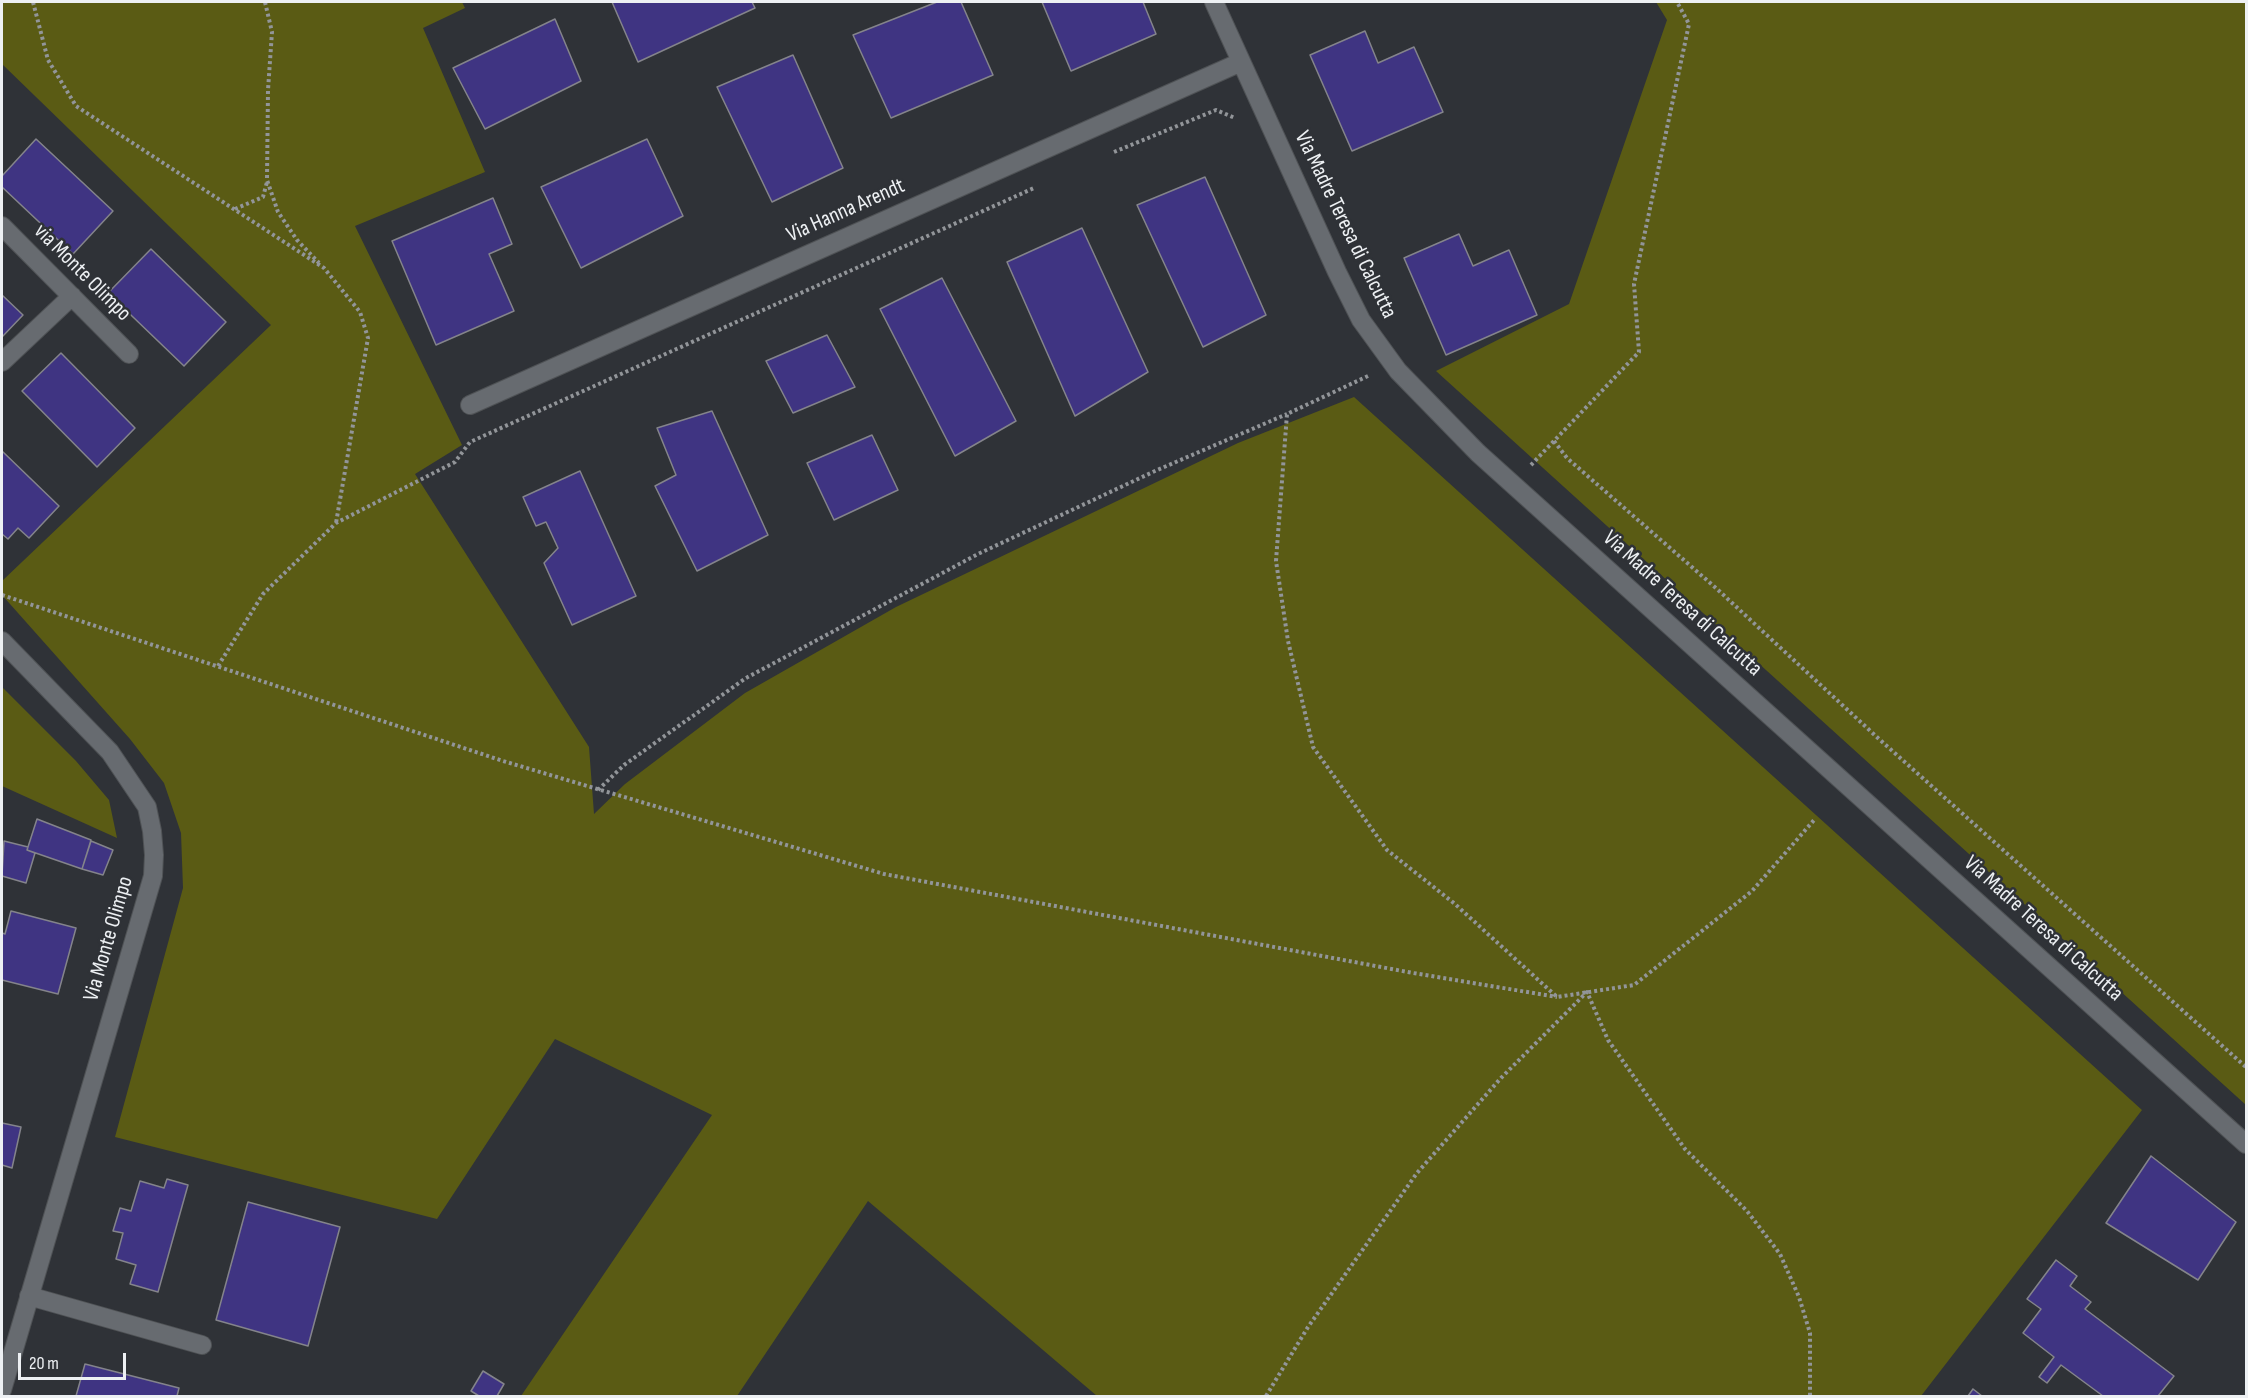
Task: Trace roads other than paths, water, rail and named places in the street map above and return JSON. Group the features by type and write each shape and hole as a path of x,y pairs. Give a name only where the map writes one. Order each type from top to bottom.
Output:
{"street":[{"name":"Via Madre Teresa di Calcutta","path":"1214,2 1361,320 1398,371 1478,453 2247,1144"},
{"name":"Via Hanna Arendt","path":"470,405 1241,62"},
{"name":"via Monte Olimpo","path":"2,226 129,354"},
{"name":"Via Monte Olimpo","path":"2,362 72,296"},
{"name":"Via Monte Olimpo","path":"2,641 84,722 130,779 147,807 153,831 154,855 153,876 2,1390"},
{"path":"29,1296 202,1345"}]}
